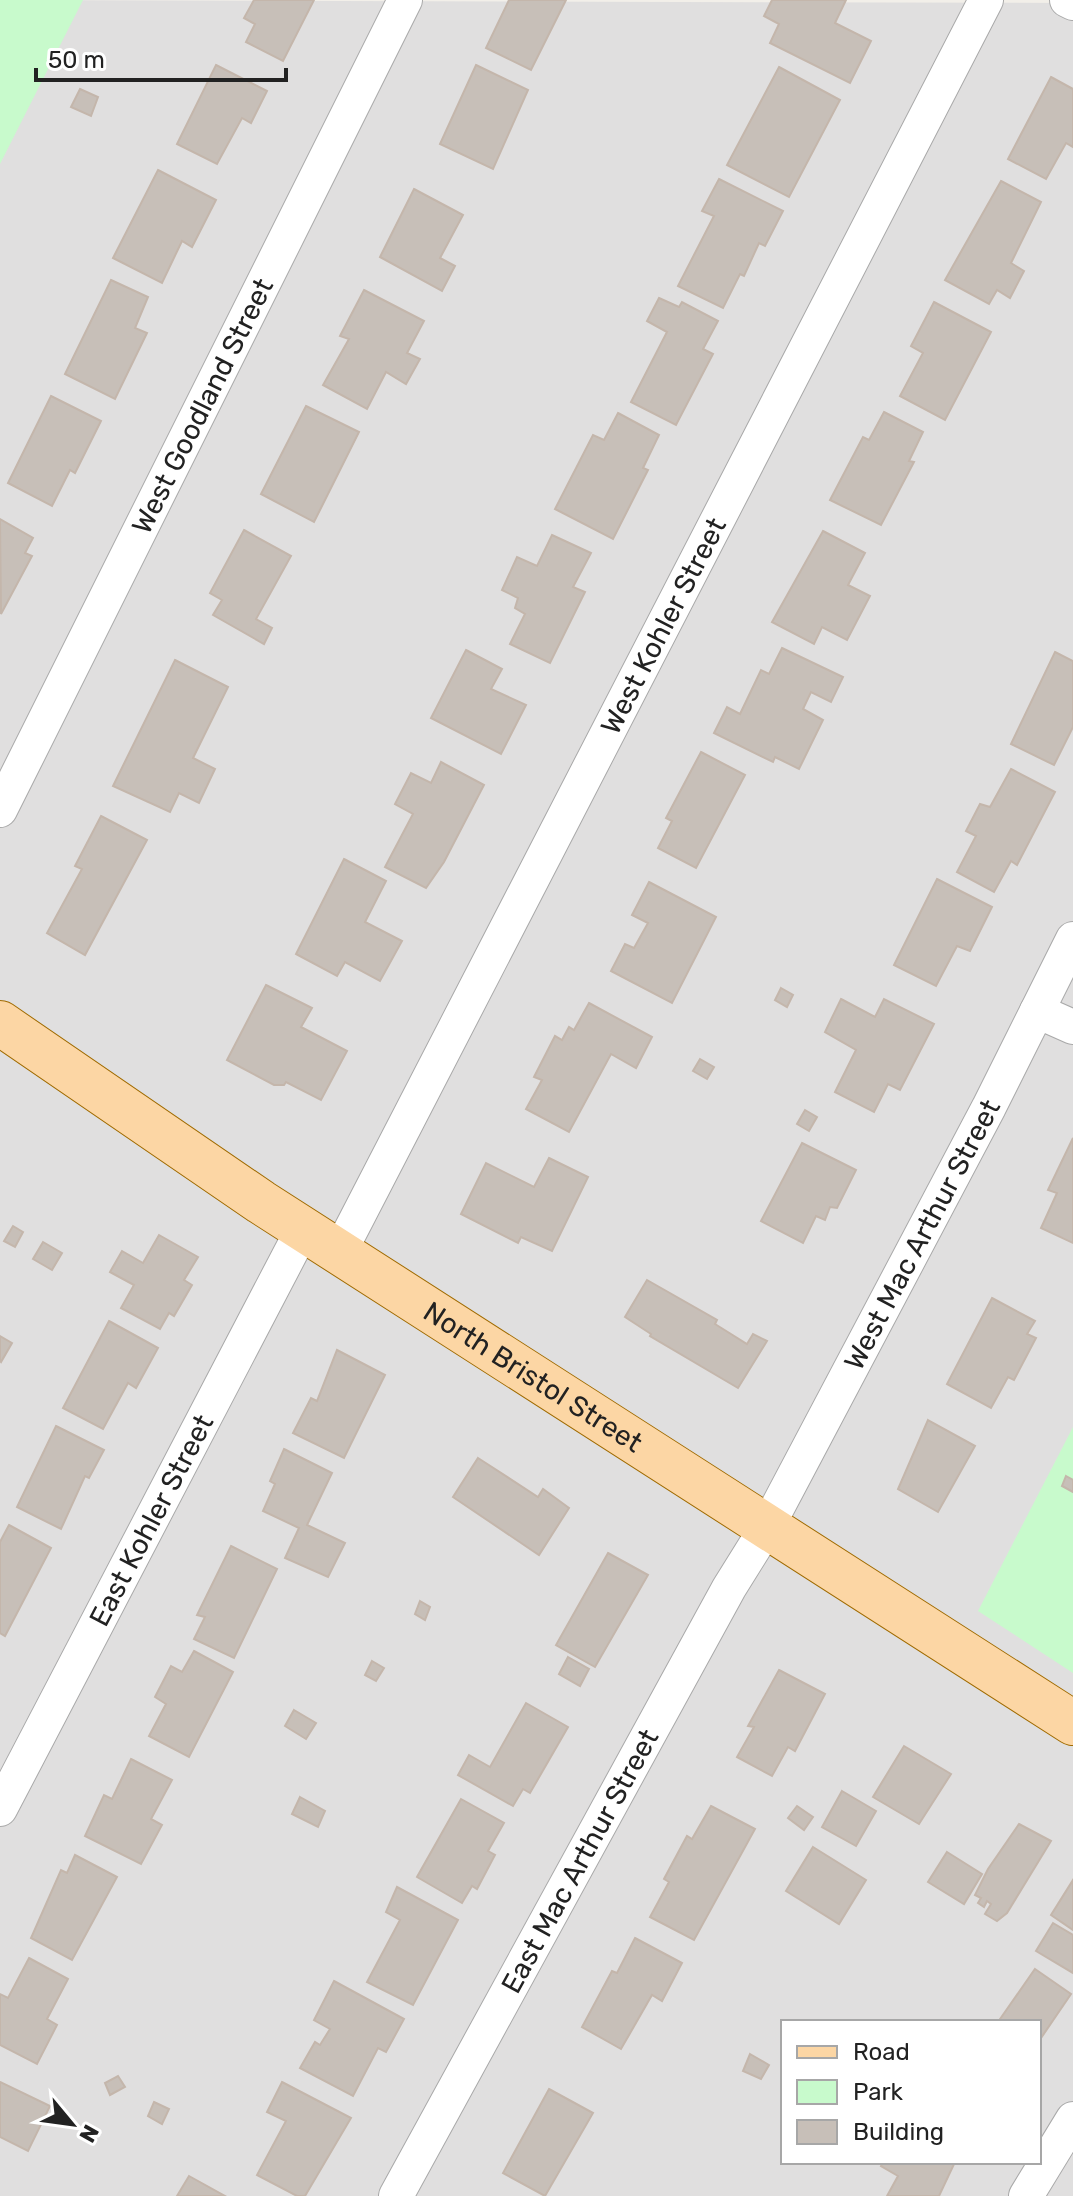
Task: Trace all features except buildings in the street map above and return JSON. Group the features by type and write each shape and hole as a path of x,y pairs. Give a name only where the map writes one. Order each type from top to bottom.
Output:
{"main road":[{"name":"North Bristol Street","path":"0,1023 339,1253 1073,1723"}],"street":[{"name":"West Goodland Street","path":"0,810 405,0"},
{"name":"West Kohler Street","path":"339,1253 986,0"},
{"path":"1067,0 1073,3"},
{"name":"West Mac Arthur Street","path":"767,1527 1073,939"},
{"path":"1037,1011 1073,1027"},
{"name":"East Kohler Street","path":"0,1809 303,1229"},
{"name":"East Mac Arthur Street","path":"396,2196 729,1588 767,1527"},
{"path":"1026,2196 1073,2119"}],"shaded area":[{"path":"0,0 1073,3 1073,2196 0,2196"}],"green space":[{"path":"0,0 83,0 0,164"},
{"path":"1073,1427 1073,1673 978,1611"}]}
